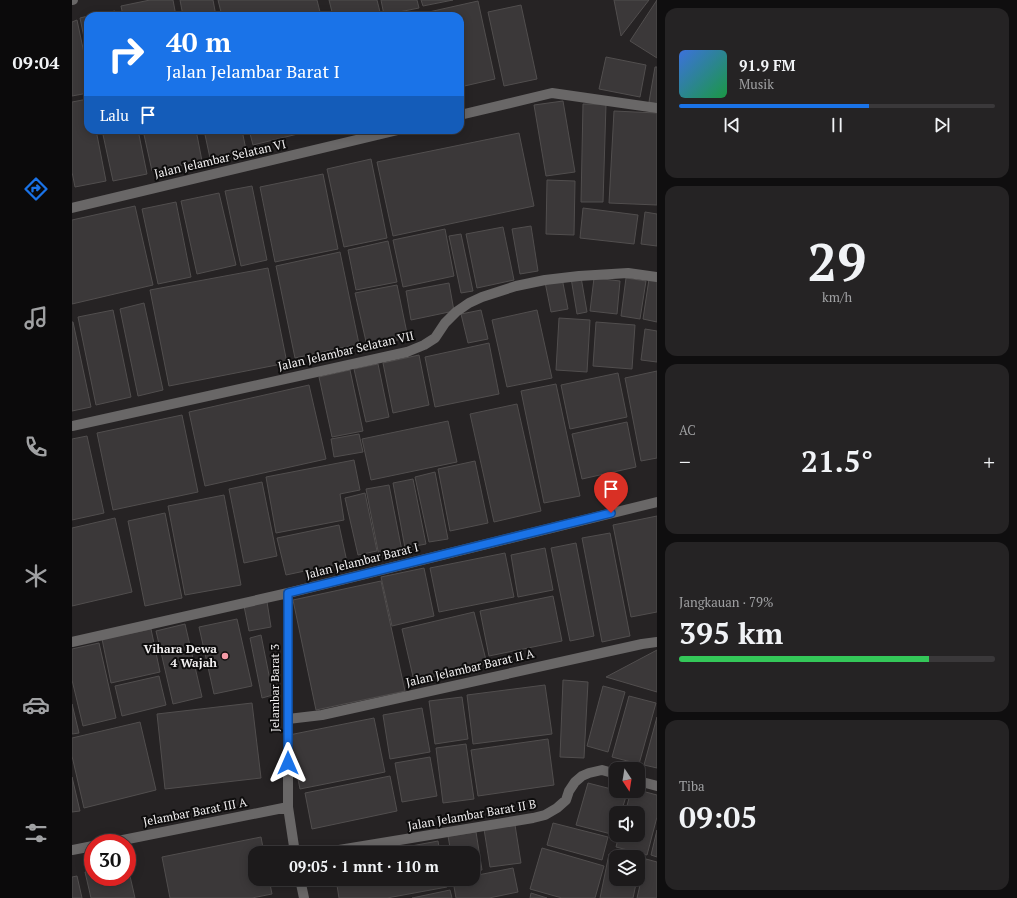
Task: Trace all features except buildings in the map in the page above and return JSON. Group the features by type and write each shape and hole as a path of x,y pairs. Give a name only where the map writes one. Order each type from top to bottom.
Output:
{"street":[{"path":"464,114 552,93 657,108"},
{"name":"Jalan Jelambar Selatan VI","path":"72,208 381,134"},
{"name":"Jalan Jelambar Selatan VII","path":"72,426 407,352 424,345 435,338 445,323 456,312 469,303 482,297 516,286 545,280 579,276 628,273 657,277"},
{"name":"Jalan Jelambar Barat I","path":"72,642 288,593 657,502"},
{"name":"Jelambar Barat 3","path":"288,593 288,807 294,846"},
{"name":"Jalan Jelambar Barat II A","path":"288,719 322,715 642,644 657,642"},
{"name":"Jalan Jelambar Barat II B","path":"365,846 545,815 557,808 566,800 569,791 575,782 582,776 602,770 609,772"},
{"path":"645,783 657,786"},
{"name":"Jelambar Barat III A","path":"136,837 288,807"},
{"path":"72,850 84,848"},
{"path":"301,886 304,898"}],"place":[{"name":"Vihara Dewa 4 Wajah","path":"225,656"}],"route":[{"path":"288,763 288,593 611,513"}]}
